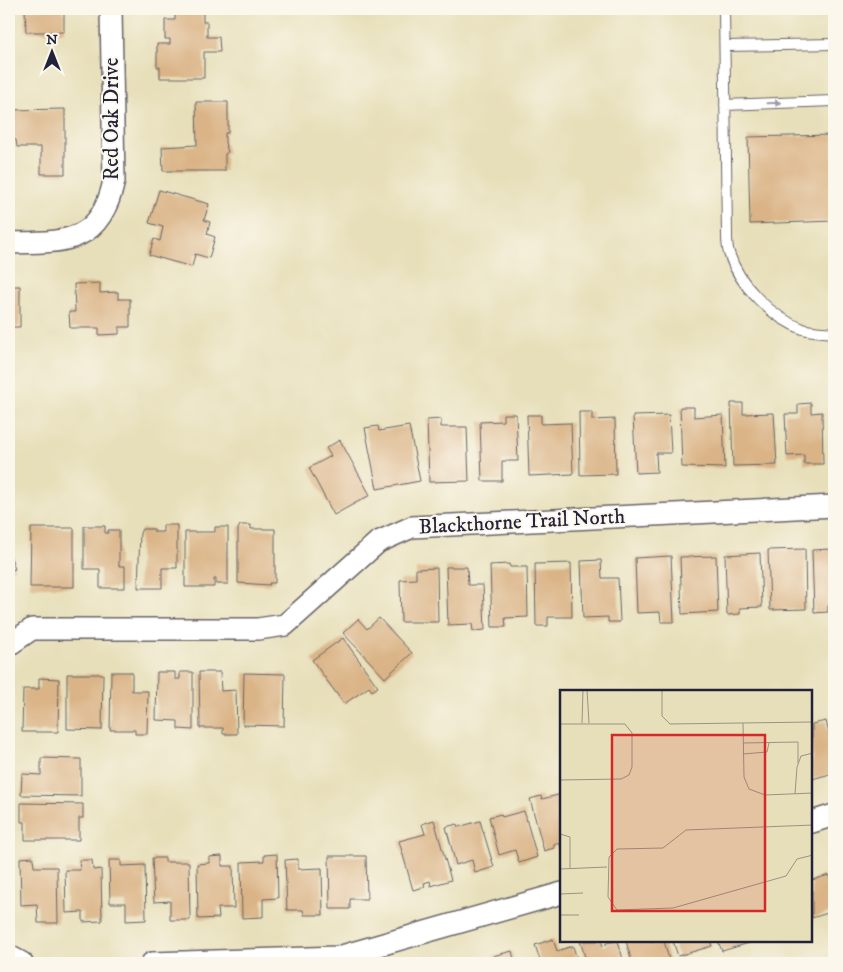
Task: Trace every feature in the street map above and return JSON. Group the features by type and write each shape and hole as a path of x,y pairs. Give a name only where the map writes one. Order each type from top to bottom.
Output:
{"street":[{"name":"Red Oak Drive","path":"9,243 52,242 78,236 93,225 109,203 114,181 111,9"},
{"name":"Blackthorne Trail North","path":"9,645 32,629 258,629 285,625 378,542 412,527 834,506"},
{"path":"813,822 834,815"},
{"path":"152,963 338,957 560,894"},
{"path":"9,956 22,963"}],"lane":[{"path":"724,9 726,234 729,253 742,276 758,298 775,314 804,329 834,333"},
{"path":"725,46 834,44"},
{"path":"725,105 834,101"}],"building":[{"path":"25,9 64,9 64,32 26,32"},
{"path":"175,12 203,12 203,22 207,22 207,37 219,37 220,52 204,52 204,78 160,78 160,67 157,67 157,44 170,44 170,39 165,39 165,20 175,20"},
{"path":"196,102 228,102 228,133 225,133 225,143 228,152 225,154 225,171 163,171 162,147 197,145"},
{"path":"65,109 65,174 41,174 41,147 17,147 16,140 9,140 9,110"},
{"path":"834,135 834,221 750,224 748,137"},
{"path":"159,190 209,204 204,220 210,222 207,234 215,237 209,258 195,254 192,267 149,255 154,239 160,241 163,227 149,223"},
{"path":"100,283 100,293 118,292 118,299 130,299 130,327 119,327 119,334 99,335 99,328 70,328 69,312 75,312 74,284"},
{"path":"9,286 20,286 20,327 9,327"},
{"path":"731,403 743,403 743,414 774,413 777,465 733,466"},
{"path":"811,403 811,413 822,412 823,464 804,464 804,455 787,456 785,414 798,414 798,404"},
{"path":"680,407 694,407 694,417 723,415 725,468 682,467"},
{"path":"579,412 592,412 592,420 615,419 616,474 580,475"},
{"path":"503,414 516,414 518,461 502,461 502,481 482,481 480,422 503,421"},
{"path":"527,415 541,415 541,424 571,423 573,474 529,476"},
{"path":"669,415 671,453 656,453 657,472 636,473 633,416"},
{"path":"441,419 441,427 467,427 469,481 429,482 427,420"},
{"path":"378,426 379,431 409,426 420,481 377,489 365,428"},
{"path":"340,440 370,495 334,515 309,468 331,456 326,448"},
{"path":"163,525 177,525 177,568 162,568 162,588 138,588 140,533 142,529 154,529 154,532 163,532"},
{"path":"240,525 251,525 251,529 275,529 275,583 269,583 270,585 238,583 238,529"},
{"path":"84,526 105,526 105,533 108,533 108,530 119,530 119,566 125,566 125,588 100,588 100,569 84,569"},
{"path":"215,527 228,527 228,584 216,584 216,579 214,579 214,587 185,587 185,532 215,532"},
{"path":"31,528 74,528 74,587 30,587"},
{"path":"805,549 806,609 770,610 768,550"},
{"path":"831,549 831,552 834,552 834,606 828,606 828,612 814,613 812,550"},
{"path":"9,552 15,569 9,571"},
{"path":"760,553 762,607 740,608 740,614 727,615 725,555"},
{"path":"671,556 674,622 661,622 660,612 637,613 635,558"},
{"path":"716,556 718,612 682,614 680,557"},
{"path":"601,560 602,578 618,578 620,622 608,622 608,617 583,618 581,561"},
{"path":"571,563 572,617 548,617 548,626 536,626 535,564"},
{"path":"509,564 510,567 527,567 528,617 505,618 506,627 492,627 490,565"},
{"path":"446,567 467,567 468,585 483,585 485,630 473,631 472,624 448,625"},
{"path":"437,568 438,622 401,622 400,580 416,579 416,569"},
{"path":"379,618 412,653 385,678 343,633 358,619 367,629"},
{"path":"343,638 378,687 372,691 369,687 344,704 312,660"},
{"path":"111,672 132,672 132,691 148,691 147,734 135,734 135,730 110,730"},
{"path":"157,672 175,672 175,679 180,679 180,672 193,672 193,730 178,729 178,721 156,720"},
{"path":"199,672 220,672 221,691 236,690 237,734 223,734 223,728 200,728"},
{"path":"244,673 285,674 284,726 243,725"},
{"path":"67,674 103,674 102,730 67,729"},
{"path":"39,678 59,679 58,732 22,732 23,689 39,689"},
{"path":"826,721 834,754 834,773 813,779 813,724"},
{"path":"41,758 81,759 81,796 21,795 22,774 41,775"},
{"path":"560,794 560,845 559,843 554,845 554,848 544,851 530,799 541,796 542,799"},
{"path":"21,803 83,804 83,818 79,818 79,840 25,840 25,822 21,822"},
{"path":"524,811 537,857 519,863 515,850 499,855 489,817 501,814 502,817"},
{"path":"434,820 451,880 431,886 430,881 424,883 425,887 413,890 399,841 425,834 422,824"},
{"path":"480,821 494,867 475,873 472,860 456,865 446,827 457,824 458,827"},
{"path":"277,854 278,898 263,899 263,917 242,918 241,862 264,861 264,855"},
{"path":"222,856 222,866 233,866 234,908 218,908 219,918 198,919 197,864 209,863 209,857"},
{"path":"329,856 366,856 367,899 350,899 350,909 330,909"},
{"path":"33,857 34,867 57,867 58,923 38,923 37,904 21,905 20,858"},
{"path":"152,858 165,858 165,862 189,862 190,920 170,920 170,901 154,902"},
{"path":"298,859 298,869 322,868 323,915 304,915 303,910 287,910 285,860"},
{"path":"79,860 92,860 93,870 101,869 102,921 83,922 83,912 66,913 65,870 80,870"},
{"path":"109,860 121,860 121,866 145,865 146,920 126,921 126,903 110,903"},
{"path":"829,875 834,893 834,911 813,918 813,880"},
{"path":"553,939 557,951 573,946 578,963 541,963 535,945"},
{"path":"580,942 601,942 603,946 606,943 618,942 624,963 587,963"},
{"path":"626,942 664,942 670,963 632,963"},
{"path":"673,942 710,942 712,946 678,956"},
{"path":"718,942 753,942 722,951"},
{"path":"512,951 515,963 495,963 493,956"}]}
